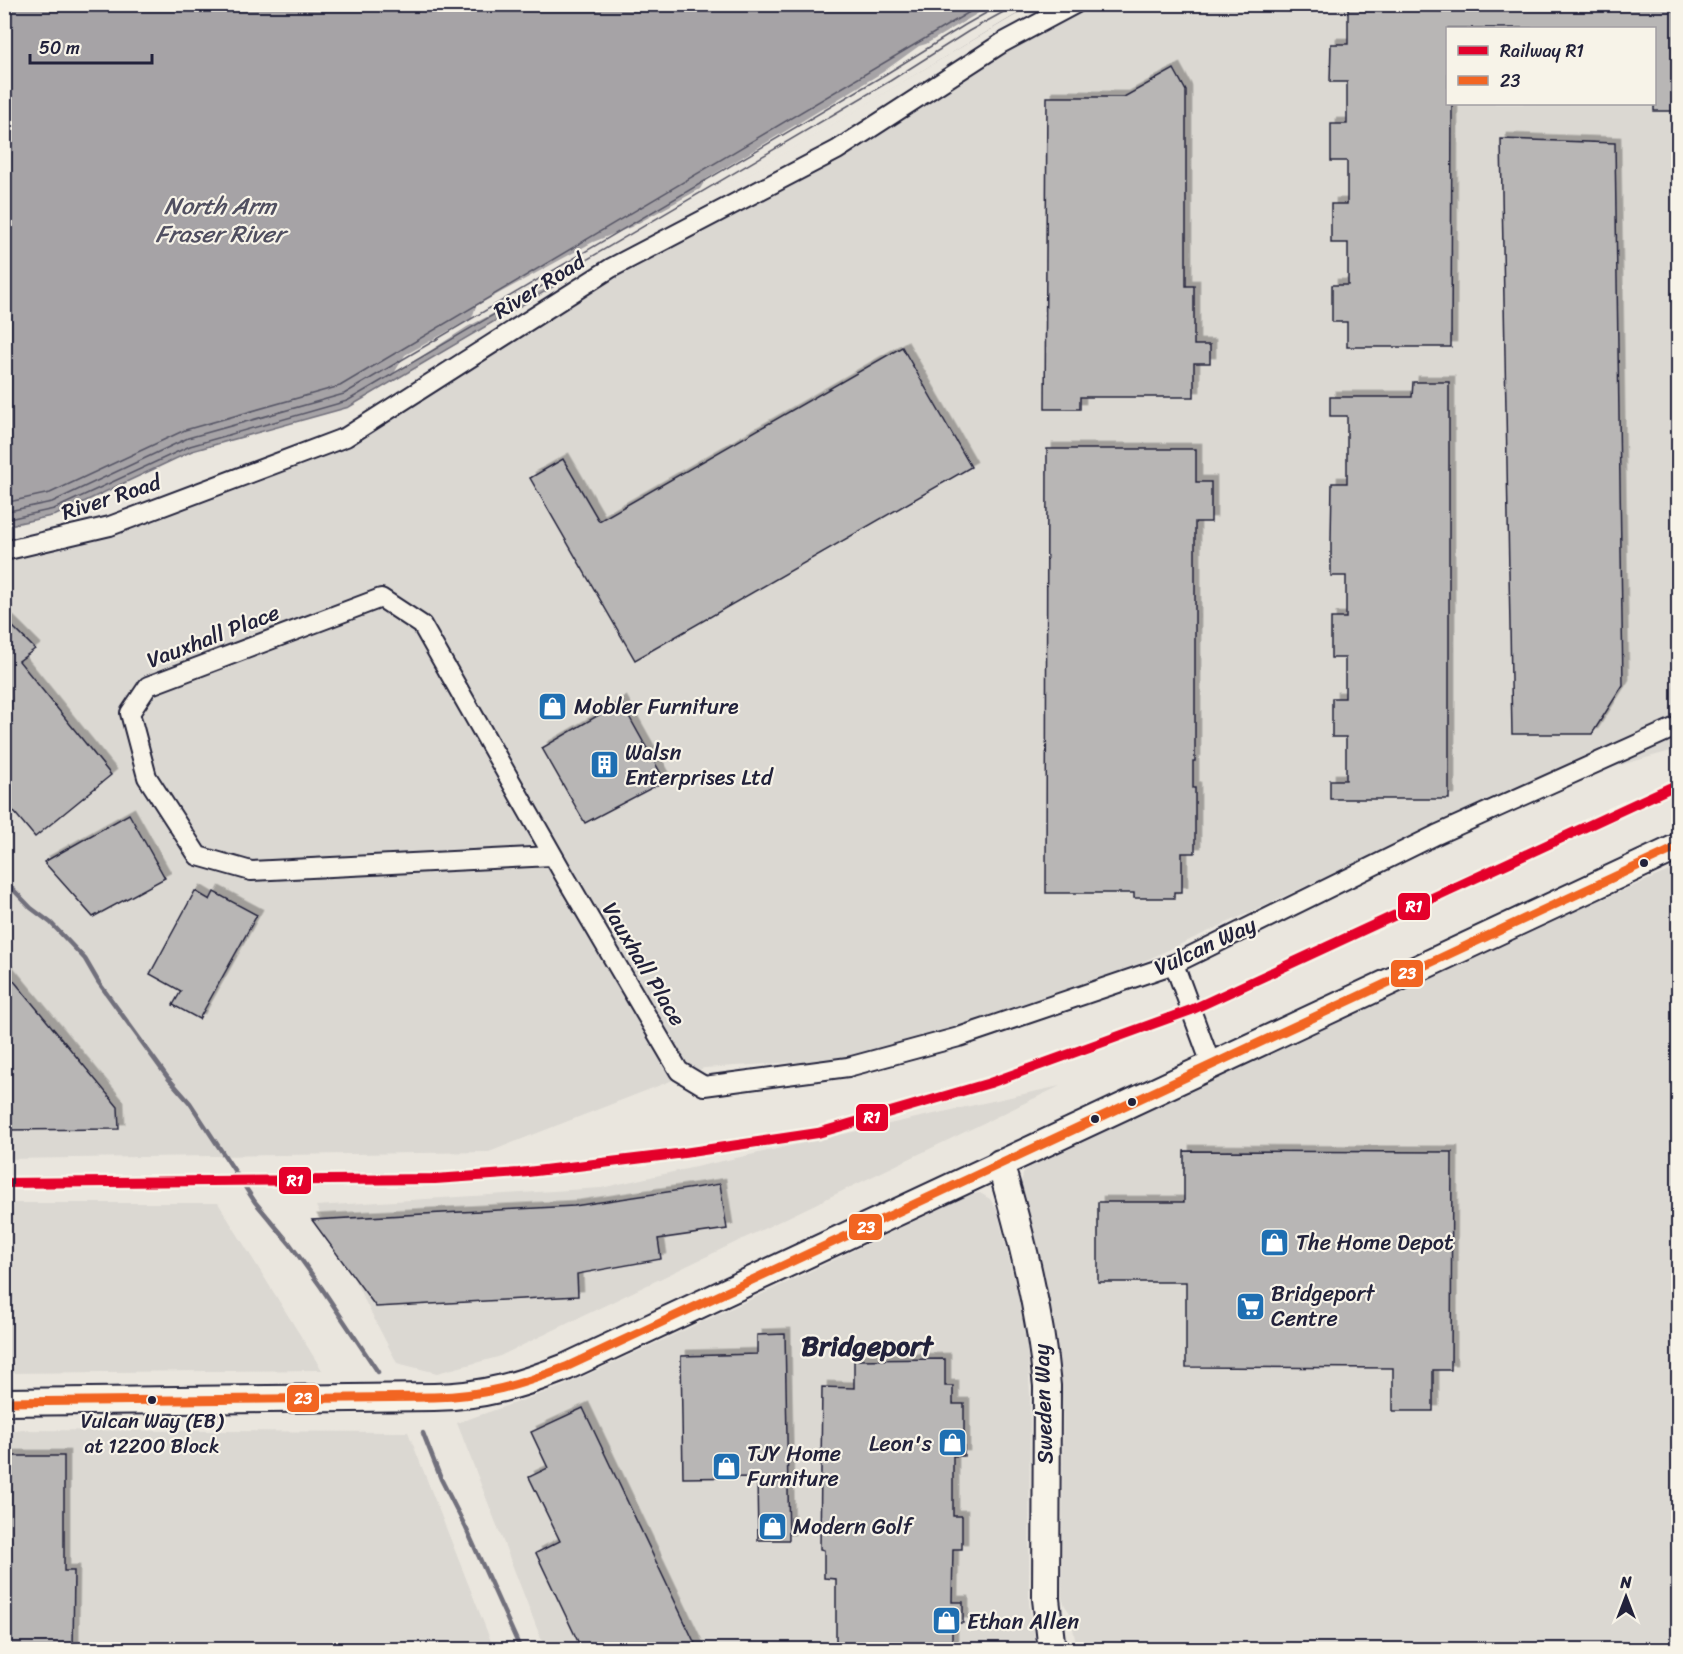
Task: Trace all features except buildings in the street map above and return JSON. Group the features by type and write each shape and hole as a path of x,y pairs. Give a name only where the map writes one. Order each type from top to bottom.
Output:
{"street":[{"name":"River Road","path":"4,551 110,526 346,437 611,268 837,150 1002,43 1075,4"},
{"name":"Vauxhall Place","path":"552,856 251,871 198,856 147,777 130,713 148,686 381,598 422,625 552,856 679,1071 704,1086"},
{"name":"Vulcan Way","path":"704,1086 848,1067 968,1034 1174,964 1436,835 1678,726"},
{"path":"4,1402 380,1398 480,1394 528,1382 566,1367 1678,847"},
{"path":"1174,964 1211,1064"},
{"name":"Sweden Way","path":"1000,1163 1034,1298 1044,1354 1047,1386 1046,1599 1052,1650"}],"shaded area":[{"path":"1075,5 1678,5 1678,749 1488,802 1140,963 1026,1008 934,1036 844,1059 704,1068 489,1152 5,1159 4,551 110,526 346,437 611,268"},
{"path":"1678,867 1678,1649 1077,1649 1070,1613 1062,1598 1063,1413 1041,1259 1021,1184 1023,1174 1032,1163 1452,964"},
{"path":"1060,1086 498,1357 437,1373 397,1363 316,1206 601,1188"},
{"path":"980,1193 990,1199 997,1210 1022,1312 1028,1357 1030,1395 1029,1604 1037,1649 545,1649 457,1423 561,1387 969,1195"},
{"path":"4,1203 218,1203 322,1370 5,1373"},
{"path":"5,1430 408,1432 494,1649 5,1650"}],"water":[{"name":"North Arm Fraser River","path":"5,5 1031,5 349,407 192,451 56,515 5,526"}],"pier":[{"path":"1034,4 577,276 528,296 467,327 393,375 405,355 472,318 476,306 593,242 631,227 700,189 706,179 883,72 919,46 992,5"}],"waterway":[{"path":"4,880 31,908 51,923 85,959 99,983 168,1078 190,1103 255,1202 290,1244 321,1287 378,1372"},
{"path":"423,1433 441,1479 466,1528 521,1650"}],"rail line":[{"name":"R1","path":"4,1183 435,1179 519,1173 677,1154 818,1133 990,1083 1191,1010 1678,784"}],"transit line":[{"name":"23","path":"4,1402 434,1397 486,1392 533,1379 566,1367 1678,847"}],"place":[{"name":"Mobler Furniture","path":"553,706"},
{"name":"Walsn Enterprises Ltd","path":"604,765"},
{"name":"The Home Depot","path":"1275,1242"},
{"name":"Bridgeport Centre","path":"1250,1306"},
{"name":"Vulcan Way (EB) at 12200 Block","path":"152,1400"},
{"name":"Leon's","path":"953,1443"},
{"name":"TJY Home Furniture","path":"726,1466"},
{"name":"Modern Golf","path":"772,1526"},
{"name":"Ethan Allen","path":"946,1621"}],"district":[{"name":"Bridgeport","path":"867,1345"}]}
